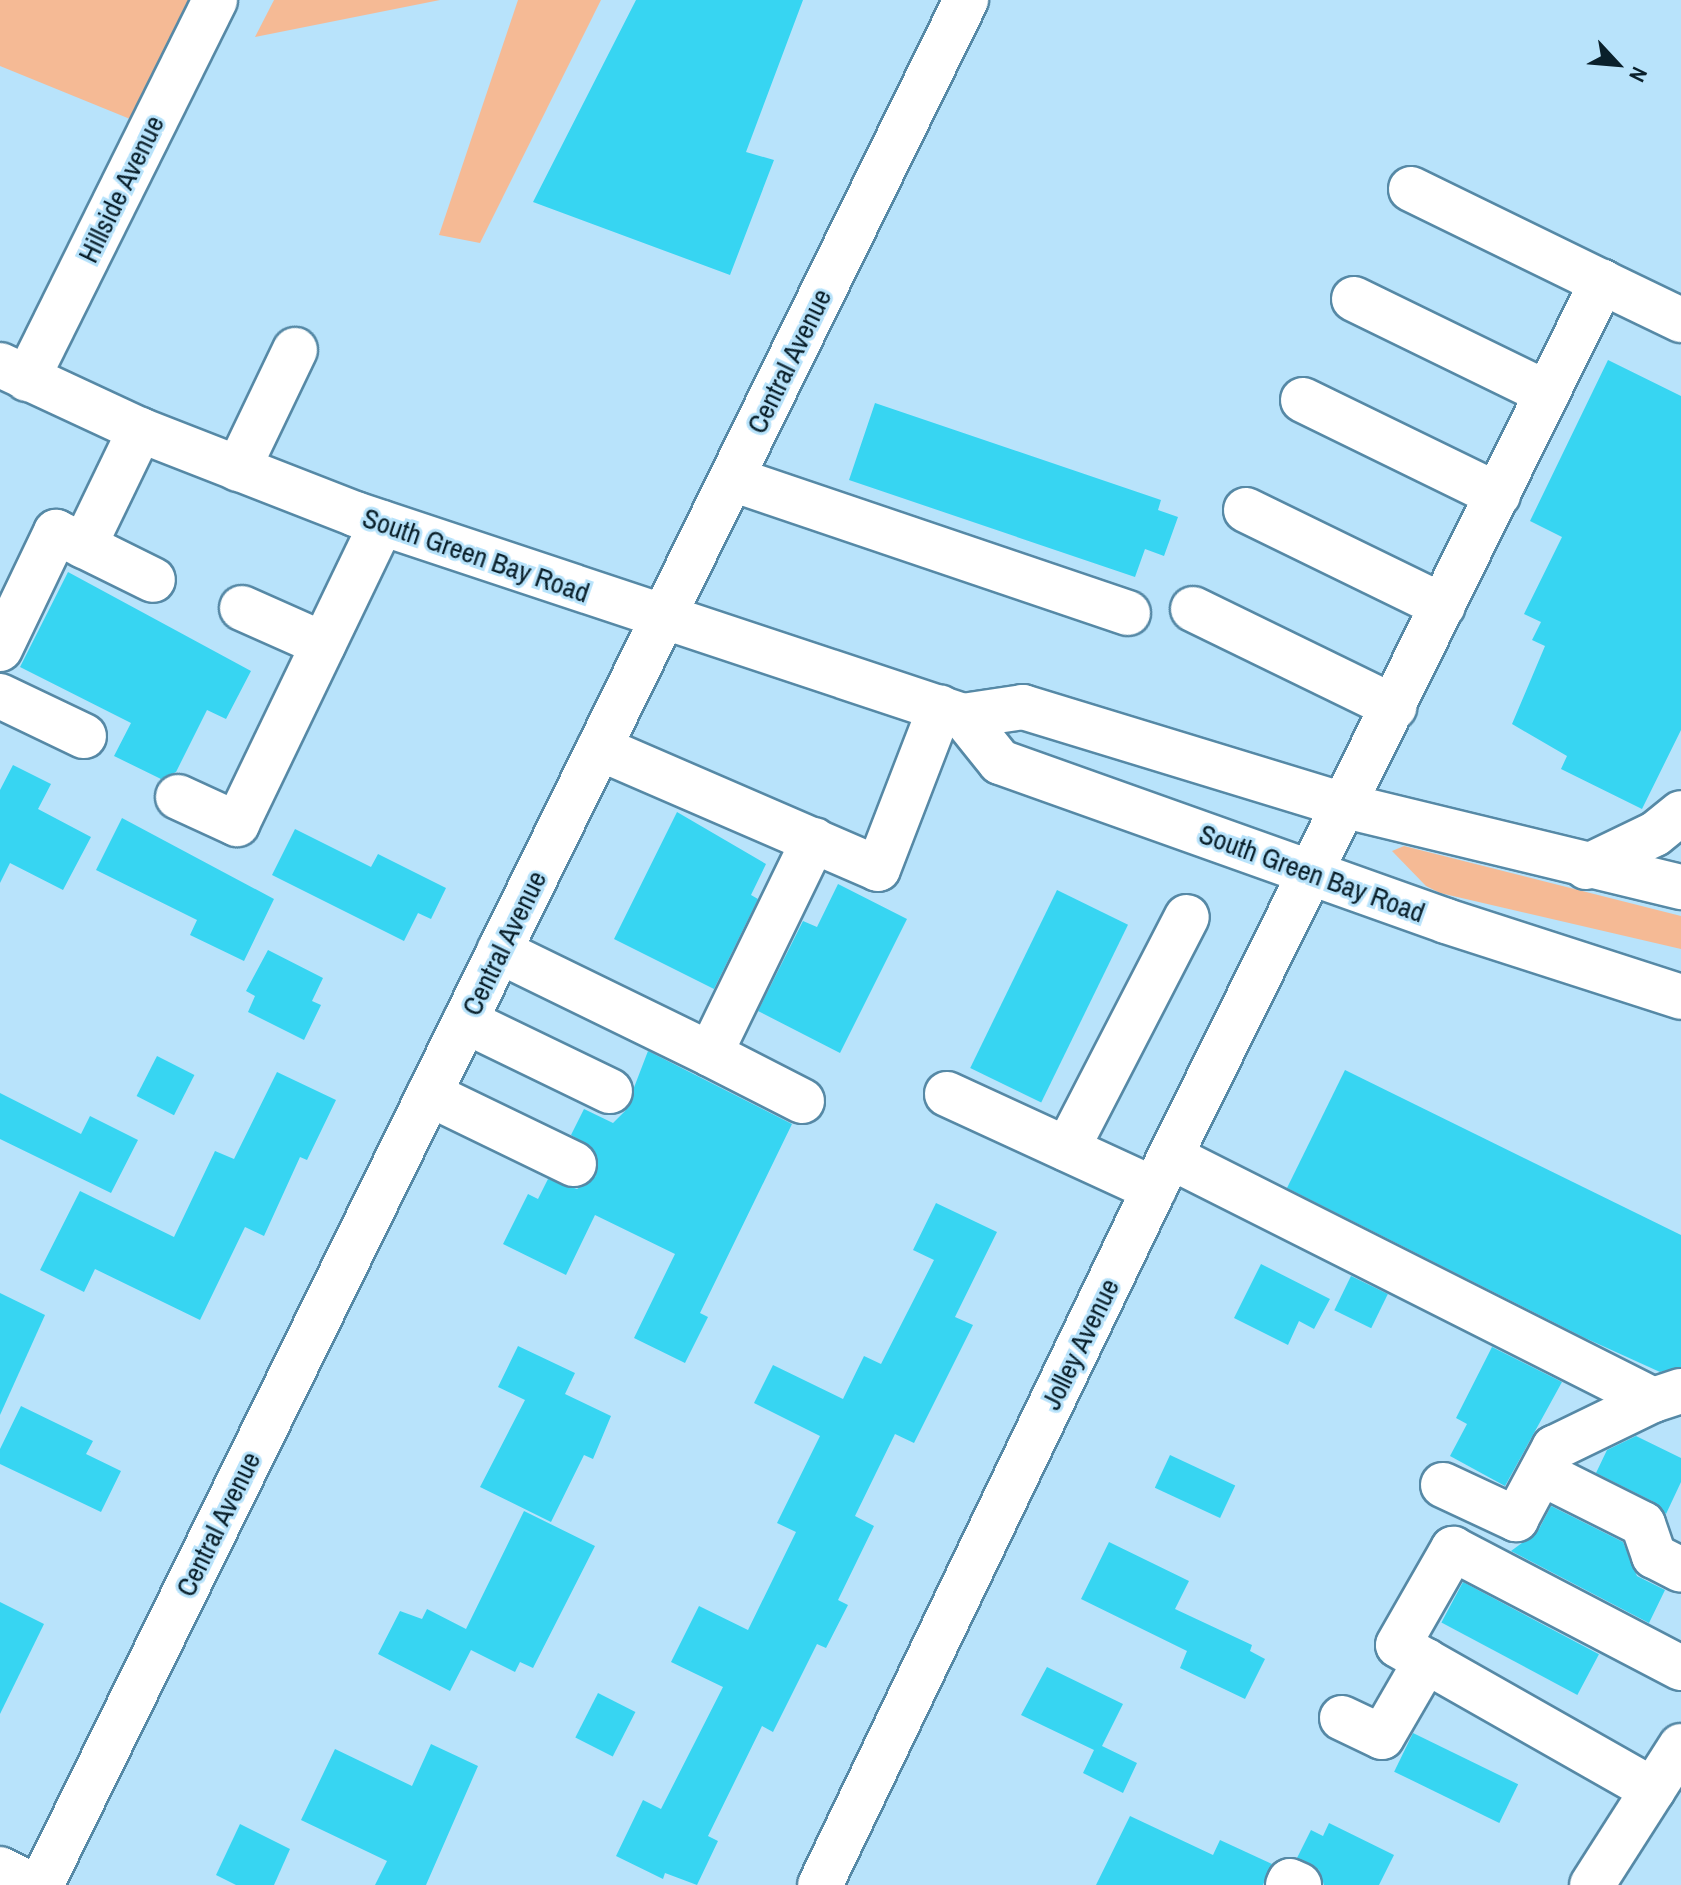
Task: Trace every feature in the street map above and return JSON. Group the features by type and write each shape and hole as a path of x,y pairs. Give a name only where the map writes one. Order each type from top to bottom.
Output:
{"street":[{"name":"Hillside Avenue","path":"14,372 215,0"},
{"name":"Central Avenue","path":"41,1885 966,0"},
{"path":"1411,189 1681,320"},
{"name":"Jolley Avenue","path":"820,1885 1162,1173 1313,873 1602,282"},
{"path":"1354,299 1547,393"},
{"path":"238,469 295,350"},
{"name":"South Green Bay Road","path":"14,372 140,430 382,523 951,712 1023,707 1346,806 1586,867 1681,887"},
{"path":"1303,400 1498,495"},
{"path":"84,546 140,430"},
{"path":"732,479 1128,613"},
{"path":"1246,510 1443,606"},
{"path":"178,797 237,824 382,523"},
{"path":"0,649 56,532 153,580"},
{"path":"242,608 323,644"},
{"path":"1193,609 1394,707"},
{"path":"0,696 84,736"},
{"name":"South Green Bay Road","path":"951,712 1000,762 1313,873 1681,997"},
{"path":"599,748 878,869 951,712"},
{"path":"1586,867 1655,834 1681,813"},
{"path":"710,1054 814,840"},
{"path":"1067,1149 1187,917"},
{"path":"499,951 802,1101"},
{"path":"465,1021 610,1091"},
{"path":"429,1094 574,1164"},
{"path":"947,1094 1067,1149 1162,1173 1667,1396"},
{"path":"1443,1485 1516,1519 1554,1448 1667,1396"},
{"path":"1541,1473 1643,1524 1654,1556 1681,1570"},
{"path":"1653,1790 1398,1645 1453,1549 1681,1668"},
{"path":"1342,1718 1382,1737 1426,1661"},
{"path":"1602,1882 1681,1746"},
{"path":"0,1869 32,1885"},
{"path":"1288,1885 1299,1885"}],"shaded area":[{"path":"0,0 194,0 135,121 0,66"},
{"path":"274,0 440,0 255,37"},
{"path":"518,0 601,0 480,243 439,235"},
{"path":"1404,846 1681,916 1681,949 1440,893 1426,886 1392,851"}],"building":[{"path":"636,0 803,0 746,152 774,160 730,275 533,202"},
{"path":"1608,360 1681,396 1681,730 1642,809 1561,769 1567,756 1512,724 1545,646 1532,640 1541,622 1524,614 1562,537 1530,521"},
{"path":"875,403 1161,500 1158,510 1178,517 1164,556 1145,549 1135,577 849,480"},
{"path":"68,572 251,671 226,719 207,710 176,772 161,779 114,756 131,723 20,667"},
{"path":"13,765 51,784 38,809 91,837 63,890 10,863 0,883 0,790"},
{"path":"677,812 766,864 751,895 758,899 714,989 614,939"},
{"path":"122,818 274,899 244,961 190,935 197,920 96,870"},
{"path":"295,829 371,867 378,854 446,888 431,919 418,913 404,941 272,875"},
{"path":"838,884 907,919 840,1053 758,1011 803,921 817,927"},
{"path":"1057,890 1128,925 1041,1103 970,1068"},
{"path":"268,950 323,978 312,1001 321,1005 304,1040 248,1012 255,996 246,991"},
{"path":"648,1051 792,1124 700,1313 708,1317 685,1363 634,1338 675,1254 595,1215 566,1275 503,1244 528,1194 538,1199 548,1179 577,1189 596,1176 595,1151 571,1135 584,1109 613,1123 625,1111"},
{"path":"157,1056 194,1075 174,1115 137,1096"},
{"path":"1345,1070 1681,1235 1681,1367 1660,1372 1585,1338 1287,1188"},
{"path":"277,1072 336,1100 307,1160 300,1157 264,1236 245,1227 200,1320 95,1269 84,1292 40,1270 80,1191 174,1237 215,1151 234,1159"},
{"path":"0,1093 81,1134 90,1116 138,1140 111,1193 0,1139"},
{"path":"936,1203 997,1232 955,1317 973,1325 914,1443 895,1434 855,1516 874,1526 838,1600 848,1605 826,1648 817,1644 773,1732 762,1726 708,1836 718,1841 697,1885 665,1873 663,1879 616,1856 643,1800 661,1809 723,1687 671,1662 699,1606 748,1630 796,1532 777,1523 820,1436 754,1403 773,1365 843,1399 864,1356 881,1364 934,1260 913,1250"},
{"path":"1261,1264 1330,1299 1314,1329 1299,1321 1288,1345 1234,1318"},
{"path":"1351,1276 1388,1294 1371,1328 1334,1310"},
{"path":"0,1293 45,1315 0,1415"},
{"path":"518,1346 575,1373 565,1394 611,1416 593,1459 584,1455 551,1522 480,1487 525,1400 498,1387"},
{"path":"1492,1347 1562,1382 1505,1486 1450,1456 1467,1424 1456,1418"},
{"path":"21,1406 93,1441 86,1454 121,1471 101,1512 0,1464 0,1449"},
{"path":"1636,1436 1681,1458 1681,1482 1666,1514 1654,1502 1596,1473 1607,1450"},
{"path":"1170,1455 1235,1485 1220,1518 1155,1488"},
{"path":"1551,1506 1623,1542 1637,1576 1665,1590 1649,1623 1511,1551 1538,1531"},
{"path":"524,1511 595,1546 533,1668 520,1662 515,1672 471,1650 450,1691 378,1654 400,1611 422,1619 427,1609 466,1629"},
{"path":"1109,1542 1189,1581 1175,1609 1252,1645 1250,1651 1265,1659 1245,1699 1180,1668 1187,1651 1081,1599"},
{"path":"1463,1582 1599,1654 1577,1695 1441,1623"},
{"path":"0,1602 44,1624 0,1714"},
{"path":"1047,1667 1123,1704 1102,1746 1137,1763 1123,1793 1083,1773 1094,1750 1021,1715"},
{"path":"598,1693 635,1712 613,1757 575,1738"},
{"path":"1413,1733 1518,1784 1499,1823 1394,1772"},
{"path":"431,1744 478,1766 426,1885 375,1885 387,1861 301,1820 335,1749 412,1786"},
{"path":"1130,1816 1213,1855 1220,1840 1272,1864 1263,1885 1096,1885"},
{"path":"1329,1823 1394,1855 1379,1885 1324,1885 1319,1870 1297,1858 1311,1830 1323,1836"},
{"path":"240,1824 290,1849 274,1885 236,1885 216,1875"}]}
